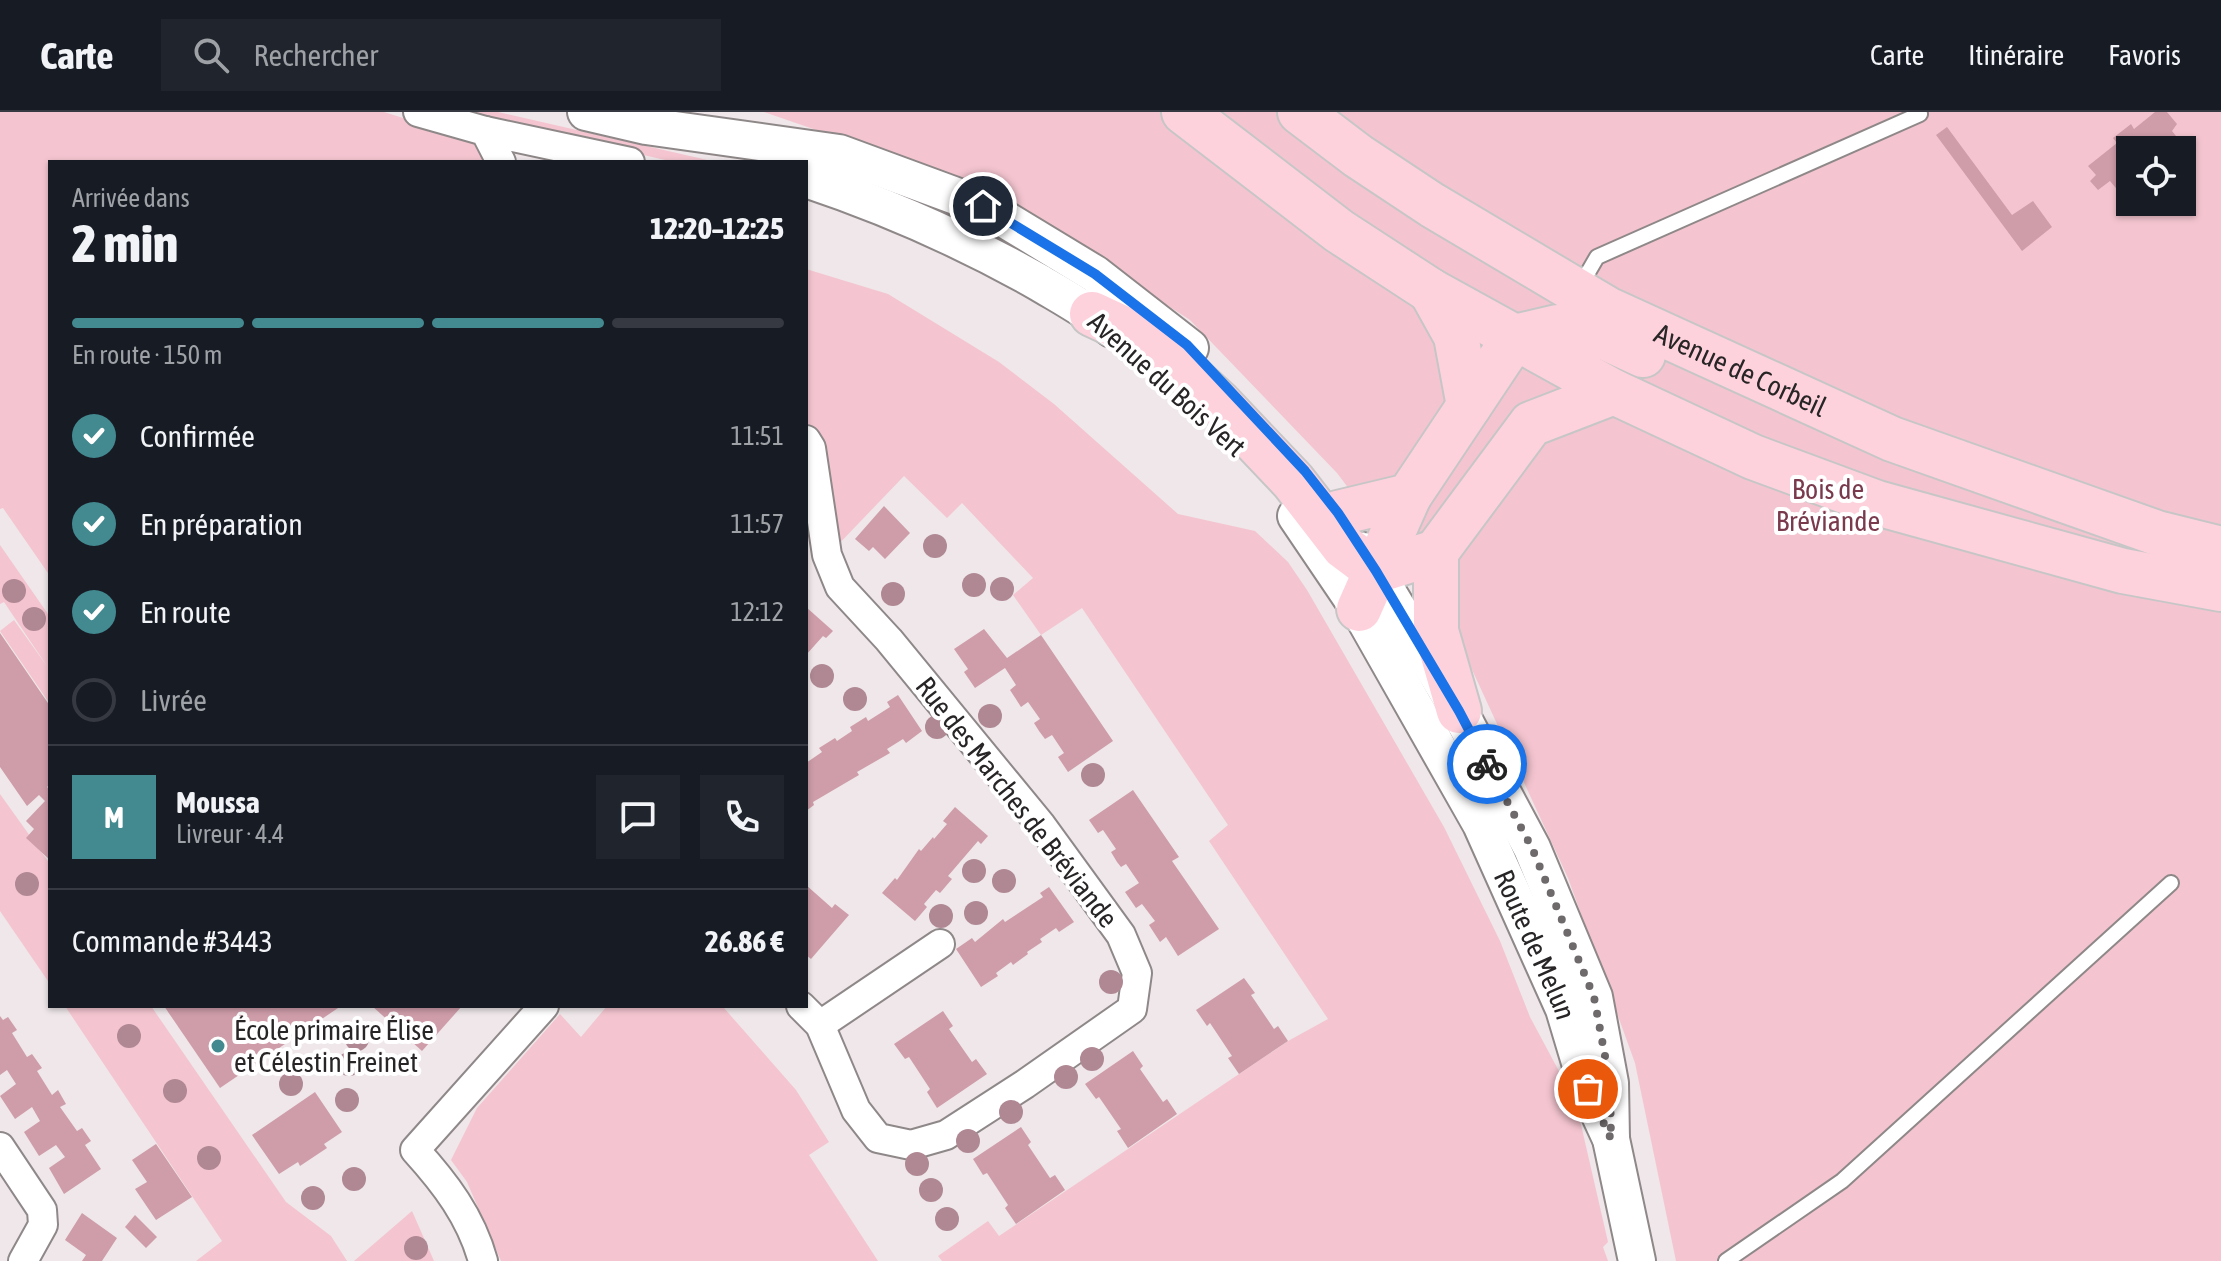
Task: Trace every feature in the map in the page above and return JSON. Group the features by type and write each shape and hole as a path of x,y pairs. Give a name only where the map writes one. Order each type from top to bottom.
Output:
{"main road":[{"path":"1184,112 1339,231 1431,291 1515,337 1568,329"},
{"name":"Avenue de Corbeil","path":"1300,112 1358,156 1531,266 1568,329 1607,309 1892,439 2157,533 2221,549"},
{"path":"1431,291 1456,336 1469,406"},
{"path":"1092,314 1152,342 1219,403 1282,470 1344,547 1361,590"},
{"path":"1568,329 1614,392 1753,457 1877,503 2123,571 2221,589"},
{"path":"1361,590 1436,552 1531,424 1568,329"},
{"path":"1361,590 1409,496 1515,337"},
{"path":"1531,424 1614,392"},
{"path":"1338,513 1409,496"},
{"path":"1436,552 1436,631 1459,711"}],"street":[{"path":"418,112 485,131 621,160"},
{"name":"Avenue du Bois Vert","path":"586,112 646,126 749,160"},
{"name":"Avenue du Bois Vert","path":"646,126 839,153 983,206 1095,274 1187,345 1305,471 1338,513 1361,590"},
{"path":"485,131 500,160"},
{"name":"Avenue du Bois Vert","path":"808,180 848,193 985,252 1092,314"},
{"path":"808,192 848,193"},
{"name":"Rue des Marches de Bréviande","path":"808,443 827,555 840,587 889,640 1041,825 1121,935 1137,973 1132,1009 946,1135 911,1145 878,1138 856,1110 811,1015 940,944"},
{"name":"Route de Melun","path":"1361,590 1459,711 1532,848 1594,997 1610,1083 1611,1139"},
{"name":"Route de Melun","path":"1361,590 1481,824 1564,1009 1588,1089 1611,1139"},
{"path":"483,1261 463,1212 443,1181 415,1150 542,1008"},
{"path":"1611,1139 1637,1261"},
{"path":"0,1147 42,1210 43,1225 23,1261"}],"lane":[{"path":"1568,329 1597,257 1920,114"},
{"path":"1726,1261 1842,1181 2171,883"}],"green space":[{"path":"0,112 384,112 470,139 484,156 485,160 48,160 48,573 3,508 0,509"},
{"path":"454,112 498,112 707,160 665,160"},
{"name":"Bois de Bréviande","path":"764,112 2221,112 2221,1261 1676,1261 1635,1063 1568,878 1451,624 1337,473 1190,320 987,189"},
{"path":"808,270 888,294 999,362 1054,404 1178,514 1255,531 1288,562 1444,827 1500,941 1530,1017 1576,1103 1608,1242 1603,1247 1608,1261 942,1261 938,1256 988,1221 999,1236 1288,1041 1328,1019 1209,841 1228,825 1082,608 1041,635 1013,595 1033,578 962,503 947,518 904,476 834,549 814,434 808,425"},
{"path":"0,545 48,614 48,668 4,602 0,604"},
{"path":"14,620 48,668 48,701 0,631"},
{"path":"0,794 48,861 48,981 0,911"},
{"path":"66,1008 152,1008 286,1202 331,1236 347,1261 196,1261 222,1241"},
{"path":"605,1008 724,1008 796,1090 829,1142 809,1155 878,1261 501,1261 467,1182 451,1160 477,1108 560,1014 581,1037"},
{"path":"412,1211 434,1261 354,1261"}],"building":[{"path":"2155,112 2167,112 2177,124 2172,131 2176,136 2116,136 2116,142 2113,138 2131,124 2134,129"},
{"path":"1947,127 2012,215 2033,201 2052,227 2022,251 1936,135"},
{"path":"2116,144 2116,188 2110,181 2098,190 2090,181 2096,175 2088,166"},
{"path":"884,506 910,533 885,559 873,547 869,551 855,539"},
{"path":"808,609 833,631 826,638 823,636 808,653"},
{"path":"984,629 1007,658 1041,635 1113,741 1068,772 1058,757 1064,753 1052,735 1045,739 1034,723 1040,719 1028,702 1021,707 1010,690 1016,685 1005,668 975,688 964,672 968,669 954,649"},
{"path":"0,633 48,703 48,858 26,838 34,829 26,821 45,801 39,795 27,806 0,767"},
{"path":"898,695 922,731 906,743 903,739 887,749 890,753 813,802 814,805 808,810 808,762 822,752 819,748 852,731 850,727 866,717 868,721 890,707 887,702"},
{"path":"1133,790 1179,857 1172,861 1219,929 1178,956 1166,937 1160,942 1149,925 1155,921 1142,904 1136,908 1125,892 1139,883 1126,864 1121,867 1117,862 1111,852 1116,849 1103,830 1098,833 1089,820"},
{"path":"955,807 988,836 981,844 978,841 948,876 952,879 940,893 936,890 924,904 927,907 915,921 882,893 895,878 897,880 919,849 921,851 947,824 943,821"},
{"path":"808,887 832,908 835,904 849,915 811,959 808,957"},
{"path":"1049,887 1074,922 1059,932 1056,928 1040,939 1042,942 1028,954 1013,965 1011,962 996,973 998,976 981,987 956,949 972,938 975,942 1003,919 1005,922 1043,897 1040,893"},
{"path":"1244,978 1255,993 1251,995 1274,1029 1278,1026 1288,1041 1239,1074 1228,1058 1232,1056 1210,1023 1207,1026 1196,1010"},
{"name":"École primaire Élise et Célestin Freinet","path":"165,1008 338,1008 220,1088"},
{"name":"École primaire Élise et Célestin Freinet","path":"374,1008 460,1008 422,1051"},
{"path":"943,1011 953,1026 949,1029 972,1062 976,1059 987,1074 937,1108 927,1092 930,1089 909,1057 905,1059 894,1044"},
{"path":"0,1016 3,1020 8,1017 17,1030 12,1033 27,1057 32,1054 42,1068 37,1071 52,1095 58,1090 66,1104 60,1107 77,1131 82,1128 91,1141 85,1145 101,1169 64,1194 49,1168 65,1157 56,1145 39,1156 24,1132 40,1121 32,1107 15,1119 0,1096 16,1084 7,1070 0,1075"},
{"path":"1133,1051 1143,1066 1140,1069 1163,1102 1167,1099 1177,1114 1128,1148 1117,1131 1121,1129 1099,1097 1096,1099 1085,1084"},
{"path":"315,1092 342,1132 324,1144 327,1148 300,1166 298,1162 279,1174 252,1135"},
{"path":"1021,1127 1031,1142 1028,1145 1050,1178 1055,1175 1065,1190 1016,1224 1005,1208 1008,1205 987,1173 983,1175 973,1159"},
{"path":"156,1144 192,1197 156,1220 135,1189 147,1182 132,1160"},
{"path":"82,1213 117,1238 102,1261 82,1261 86,1255 65,1240"},
{"path":"135,1215 157,1237 146,1248 125,1227"}],"way so far":[{"path":"1487,764 1532,848 1594,997 1610,1083 1611,1139 1588,1089"}],"place":[{"name":"École primaire Élise et Célestin Freinet","path":"218,1046"}],"route":[{"path":"983,206 1095,274 1187,345 1305,471 1338,513 1376,571 1430,660 1487,764"}]}
